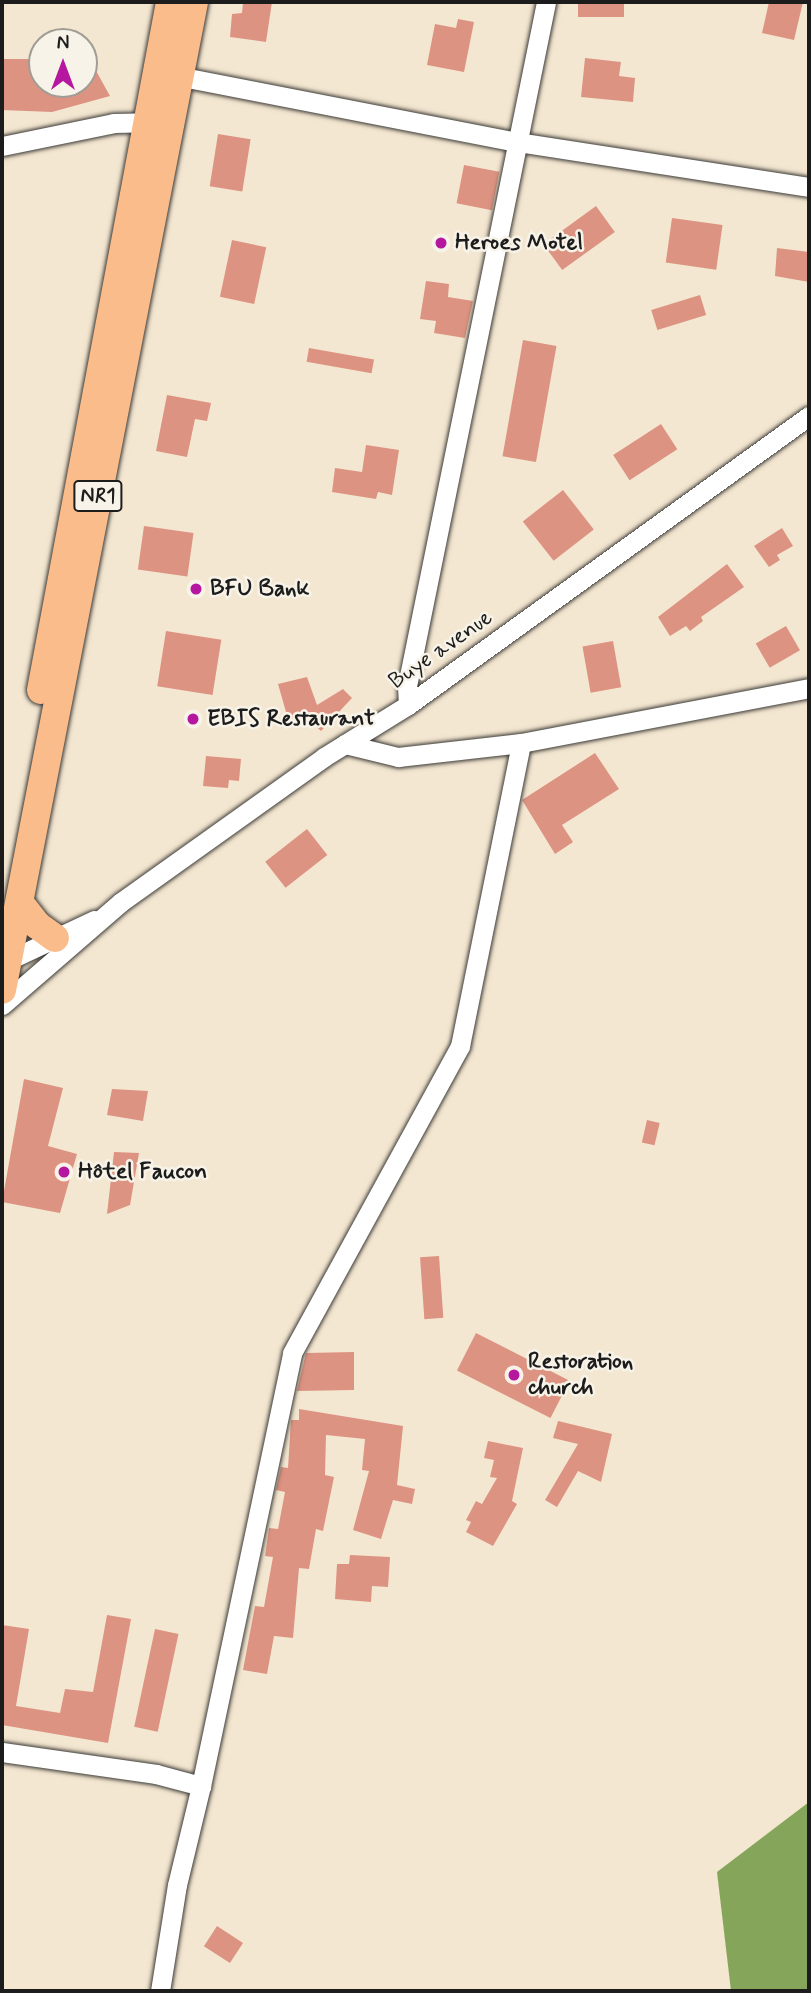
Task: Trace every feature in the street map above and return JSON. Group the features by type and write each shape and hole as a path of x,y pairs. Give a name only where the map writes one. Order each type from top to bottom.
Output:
{"highway":[{"name":"NR1","path":"168,74 170,2"},
{"name":"NR1","path":"2,990 9,960 11,902 158,121 168,74 194,2"},
{"name":"NR1","path":"11,902 4,874 34,782"},
{"path":"11,902 55,938"}],"street":[{"path":"408,705 407,687 546,2"},
{"path":"168,74 518,142 809,187"},
{"path":"2,146 158,121"},
{"name":"Buye avenue","path":"98,919 345,744 408,705 809,416"},
{"path":"345,744 398,757 521,743 809,688"},
{"path":"160,1991 177,1885 201,1786 292,1353 460,1046 521,743"},
{"path":"9,960 98,919"},
{"path":"2,1005 98,919"},
{"path":"2,1752 156,1774 201,1786"}],"green space":[{"path":"809,1802 809,1991 731,1991 717,1872"}],"building":[{"path":"243,2 272,2 266,42 230,37 232,14 242,13"},
{"path":"578,2 624,2 624,17 578,17"},
{"path":"769,2 803,2 794,40 762,33"},
{"path":"458,19 474,22 464,72 427,65 435,24 456,28"},
{"path":"585,58 621,62 619,76 635,78 633,102 581,97"},
{"path":"2,59 28,59 28,98 98,98 98,74 110,96 52,112 2,110"},
{"path":"218,134 251,139 242,192 210,186"},
{"path":"464,165 499,172 492,210 457,203"},
{"path":"596,206 615,232 562,270 543,244"},
{"path":"672,218 723,225 716,270 666,263"},
{"path":"232,240 266,247 254,304 220,297"},
{"path":"777,248 809,252 809,282 775,276"},
{"path":"426,281 449,284 448,297 473,301 465,338 434,333 436,321 420,319"},
{"path":"700,295 706,315 657,330 651,310"},
{"path":"523,340 556,346 536,462 503,456"},
{"path":"309,348 374,359 372,373 307,362"},
{"path":"167,395 211,403 207,421 195,419 187,457 156,451"},
{"path":"661,424 677,449 630,480 613,455"},
{"path":"366,445 399,450 392,495 378,492 376,499 332,492 335,468 362,472"},
{"path":"563,490 594,529 554,561 523,521"},
{"path":"144,526 194,533 187,577 138,570"},
{"path":"782,528 793,546 777,555 780,560 769,567 754,546"},
{"path":"727,564 744,587 701,617 703,621 690,631 686,626 670,636 658,617"},
{"path":"786,626 800,650 770,668 756,644"},
{"path":"166,631 221,640 213,695 157,686"},
{"path":"613,641 621,687 591,693 582,646"},
{"path":"307,677 317,705 343,689 352,698 321,731 307,718 288,719 278,684"},
{"path":"595,753 619,789 562,825 573,842 555,854 522,800"},
{"path":"206,756 241,759 239,781 229,780 228,788 203,786"},
{"path":"307,829 327,855 286,888 265,862"},
{"path":"24,1079 63,1088 48,1146 77,1154 60,1213 2,1202"},
{"path":"112,1089 148,1091 143,1121 107,1115"},
{"path":"647,1120 660,1123 654,1145 642,1142"},
{"path":"114,1152 139,1153 130,1205 107,1214"},
{"path":"439,1256 443,1318 424,1319 420,1257"},
{"name":"Restoration church","path":"476,1333 570,1381 550,1418 457,1370"},
{"path":"354,1352 354,1390 297,1391 306,1353"},
{"path":"299,1409 403,1426 397,1485 415,1489 412,1504 393,1500 381,1539 353,1530 369,1471 362,1470 365,1439 326,1435 325,1475 334,1477 323,1531 316,1529 309,1569 299,1568 293,1638 274,1636 267,1674 243,1670 255,1606 264,1607 273,1557 265,1556 269,1528 278,1529 285,1492 276,1490 281,1467 288,1468 291,1420 299,1420"},
{"path":"558,1421 612,1434 601,1482 578,1471 557,1507 545,1500 578,1444 553,1438"},
{"path":"488,1441 523,1448 512,1501 517,1504 493,1546 466,1532 471,1522 466,1520 476,1501 482,1504 497,1478 490,1477 494,1460 484,1458"},
{"path":"350,1555 390,1557 388,1587 372,1586 371,1602 335,1599 337,1564 349,1564"},
{"path":"107,1615 131,1619 108,1743 2,1725 2,1625 29,1629 16,1706 60,1713 65,1689 93,1692"},
{"path":"155,1629 178,1634 158,1732 134,1727"},
{"path":"217,1926 243,1943 230,1963 204,1946"}],"place":[{"name":"Heroes Motel","path":"441,243"},
{"name":"BFU Bank","path":"196,589"},
{"name":"EBIS Restaurant","path":"193,719"},
{"name":"Hôtel Faucon","path":"64,1172"},
{"name":"Restoration church","path":"514,1375"}]}
